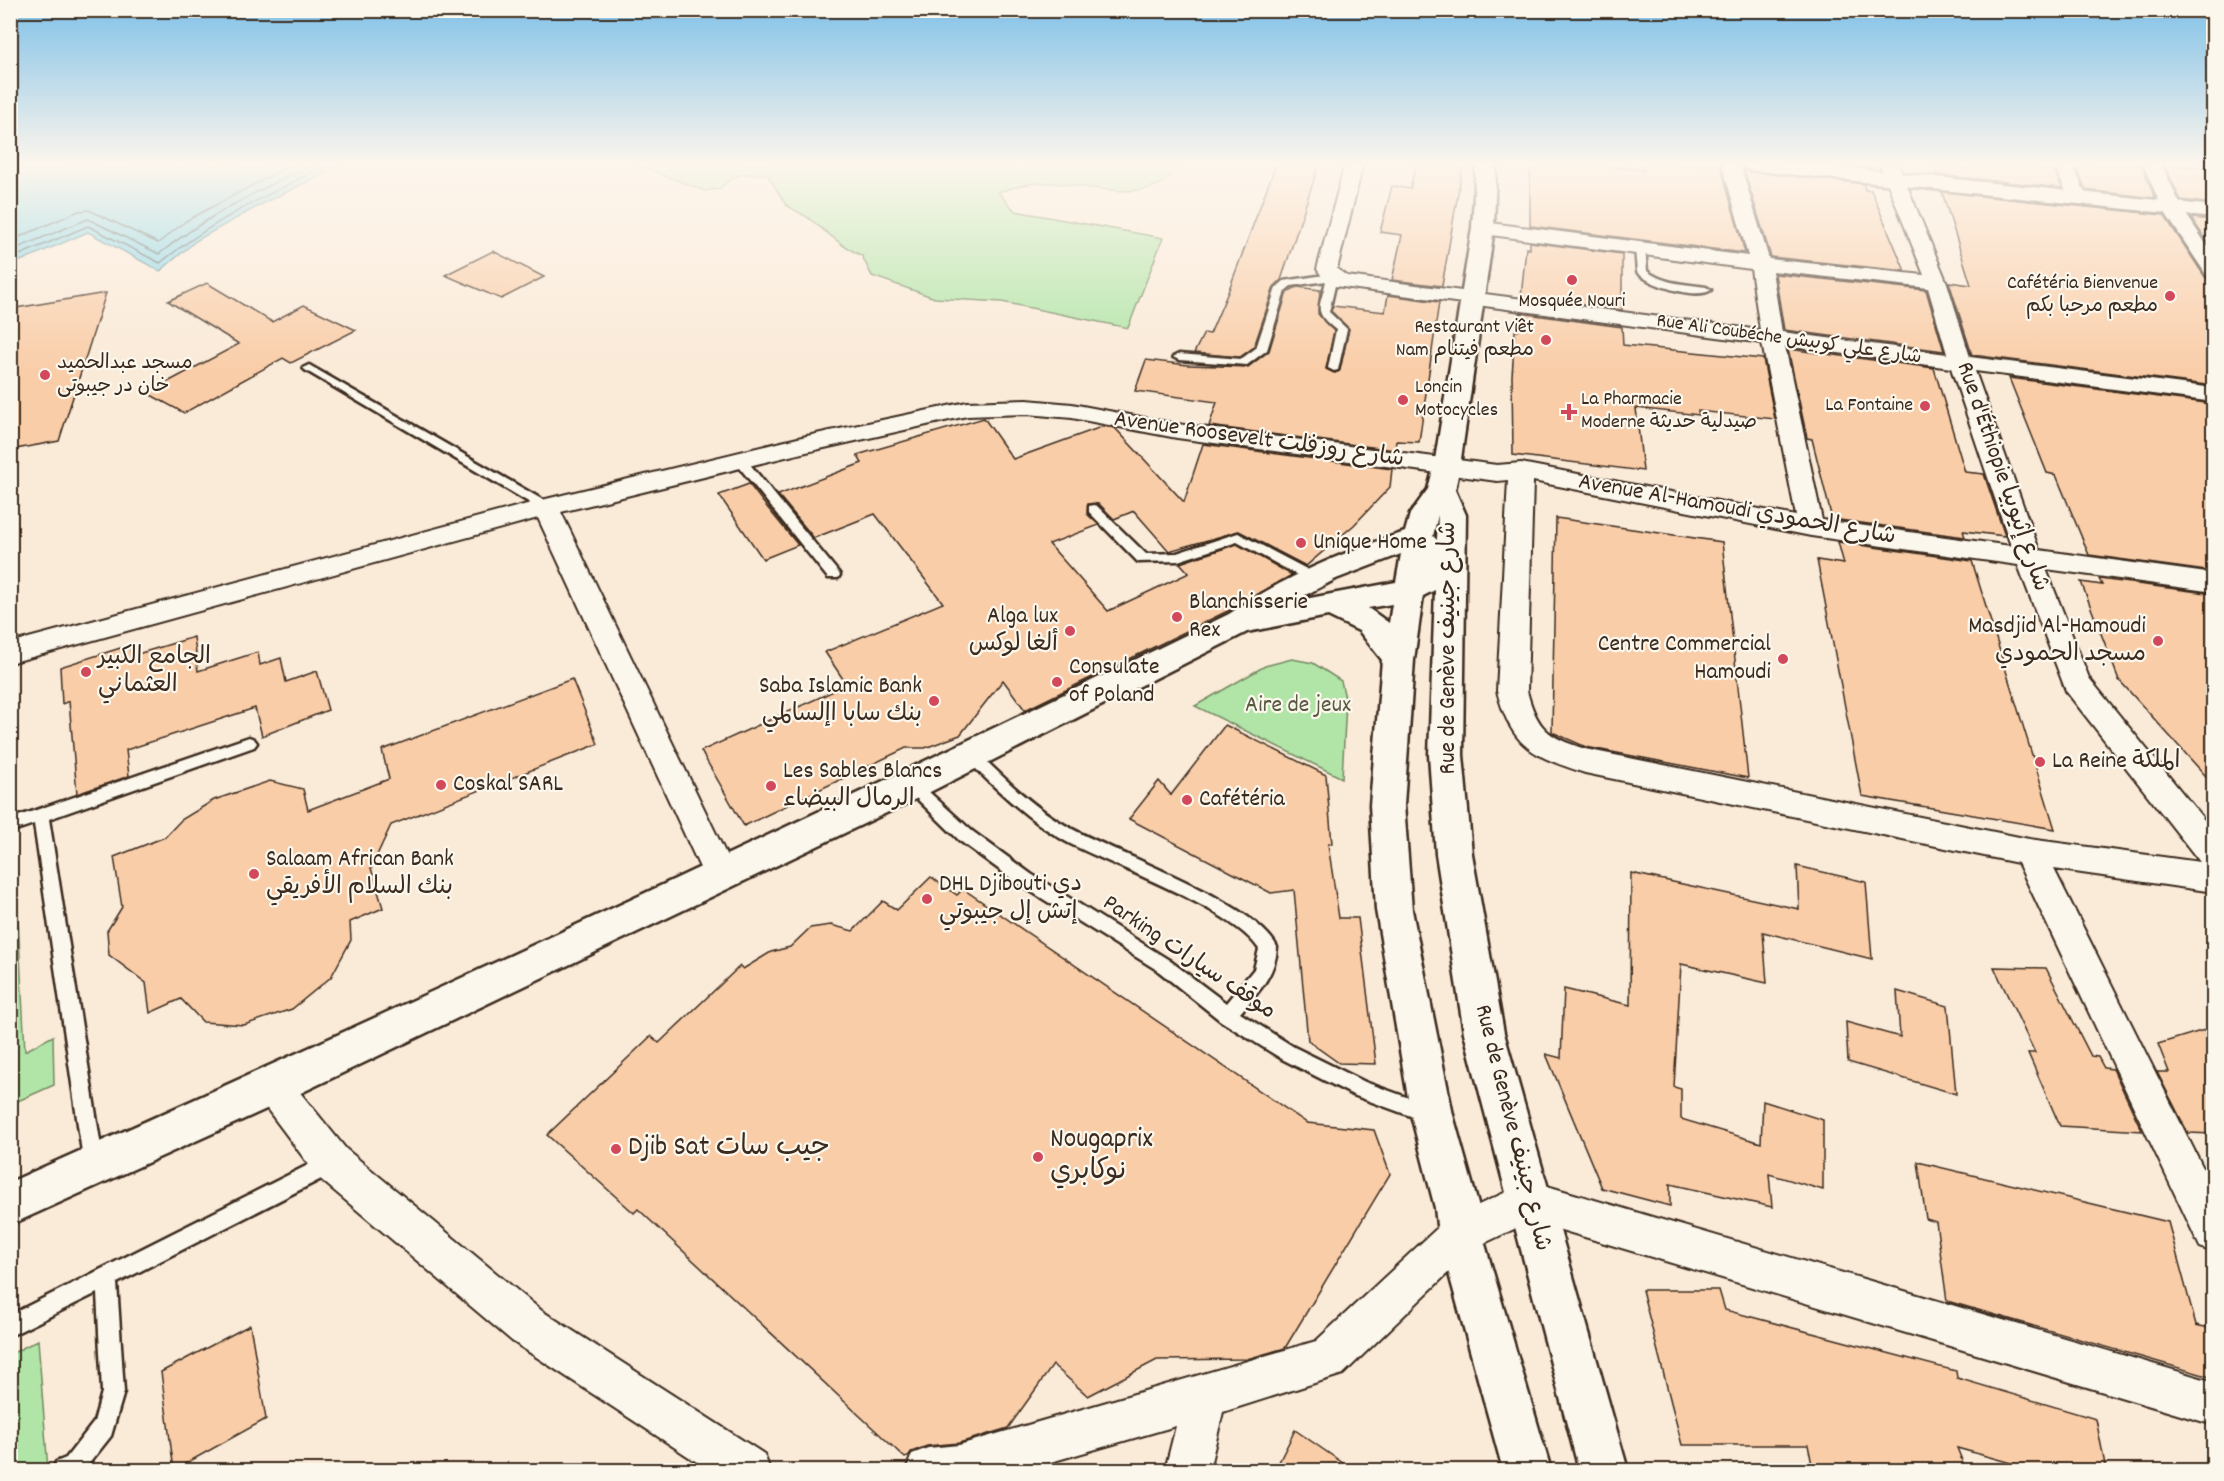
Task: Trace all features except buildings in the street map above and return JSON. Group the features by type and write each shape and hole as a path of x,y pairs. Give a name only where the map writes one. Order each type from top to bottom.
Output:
{"main road":[{"path":"1444,478 1482,233"},
{"name":"Rue de Genève شارع جينيف","path":"1444,478 1424,514 1398,660 1387,806 1394,910 1432,1114 1457,1208 1460,1234 1527,1470"},
{"name":"Rue de Genève شارع جينيف","path":"1444,478 1452,515 1446,755 1454,854 1484,1033 1604,1470"},
{"path":"10,1204 272,1086 912,785 1240,622 1311,577 1418,538 1450,571 1410,590 1240,622"},
{"path":"1326,605 1368,621 1380,630 1398,660"}],"street":[{"path":"1332,277 1327,269 1335,233"},
{"path":"1523,233 1760,264 1937,283"},
{"path":"1751,233 1760,264 1772,337 1811,527"},
{"name":"Rue d'Éthiopie شارع إثيوبيا","path":"1917,233 1937,283 1961,363 2028,557 2076,683 2214,856"},
{"path":"2189,233 2211,264"},
{"name":"Rue Ali Coubéche شارع علي كوبيش","path":"1332,277 1342,282 2214,395"},
{"name":"Avenue Roosevelt شارع روزفلت","path":"10,653 546,507 967,409 1028,407 1072,411 1444,478"},
{"path":"1521,471 1512,691 1518,718 1530,737 1554,751 1586,761 2029,852 2214,878"},
{"name":"Avenue Al-Hamoudi شارع الحمودي","path":"1444,478 1521,471 1811,527 2214,583"},
{"path":"546,507 720,875"},
{"path":"2181,815 2214,820"},
{"path":"2029,852 2214,1233"},
{"path":"272,1086 332,1163 527,1326 748,1470"},
{"path":"928,1470 959,1467 1328,1359 1460,1234 1530,1201 2214,1404"},
{"path":"1187,1470 1205,1396"}],"lane":[{"path":"1640,248 1642,272 1649,279 1658,284 1706,290"},
{"path":"1179,357 1244,363 1261,350 1280,290 1288,283 1332,277 1324,312 1326,317 1342,329 1334,368"},
{"path":"309,368 546,507"},
{"path":"740,460 833,575"},
{"path":"1093,509 1143,559 1178,557 1238,537 1311,577"},
{"path":"10,826 249,743"},
{"path":"972,756 1009,793 1070,836 1189,892 1257,930 1268,945 1268,964 1227,1015"},
{"name":"Parking موقف سيارات","path":"912,785 966,836 1071,909 1163,965 1227,1015 1288,1053 1359,1089 1432,1114"},
{"path":"40,815 94,1166"},
{"path":"10,1326 332,1163"},
{"path":"64,1470 72,1467 103,1428 113,1392 106,1277"}],"green space":[{"path":"828,233 1136,233 1163,238 1128,328 1002,302 935,298 872,276 862,256"},
{"name":"Aire de jeux","path":"1292,659 1313,663 1341,681 1346,702 1342,778 1195,706 1265,666"},
{"path":"16,880 25,1051 53,1036 54,1085 11,1104 10,882"},
{"path":"38,1340 48,1470 11,1470 11,1354"}],"water":[{"path":"11,233 85,233 11,265"},
{"path":"90,233 209,233 197,240 160,271"}],"place":[{"name":"Mosquée Nouri","path":"1572,280"},
{"name":"Cafétéria Bienvenue مطعم مرحبا بكم","path":"2170,296"},
{"name":"Restaurant Viêt Nam مطعم فيتنام","path":"1546,340"},
{"name":"مسجد عبدالحمید خان در جیبوتی","path":"45,375"},
{"name":"Loncin Motocycles","path":"1403,400"},
{"name":"La Fontaine","path":"1925,406"},
{"name":"La Pharmacie Moderne صيدلية حديثة","path":"1569,412"},
{"name":"Unique Home","path":"1301,543"},
{"name":"Blanchisserie Rex","path":"1177,617"},
{"name":"Alga lux ألغا لوكس","path":"1070,631"},
{"name":"Masdjid Al-Hamoudi مسجد الحمودي","path":"2158,641"},
{"name":"Centre Commercial Hamoudi","path":"1783,659"},
{"name":"الجامع الكبير العثماني","path":"86,672"},
{"name":"Consulate of Poland","path":"1057,682"},
{"name":"Saba Islamic Bank بنك سابا اإلسالمي","path":"934,701"},
{"name":"La Reine الملكة","path":"2040,762"},
{"name":"Coskal SARL","path":"441,785"},
{"name":"Les Sables Blancs الرمال البيضاء","path":"771,786"},
{"name":"Cafétéria","path":"1187,800"},
{"name":"Salaam African Bank بنك السلام الأفريقي","path":"254,874"},
{"name":"DHL Djibouti دي إتش إل جيبوتي","path":"927,899"},
{"name":"Djib Sat جيب سات","path":"616,1149"},
{"name":"Nougaprix نوكابري","path":"1038,1157"}]}
